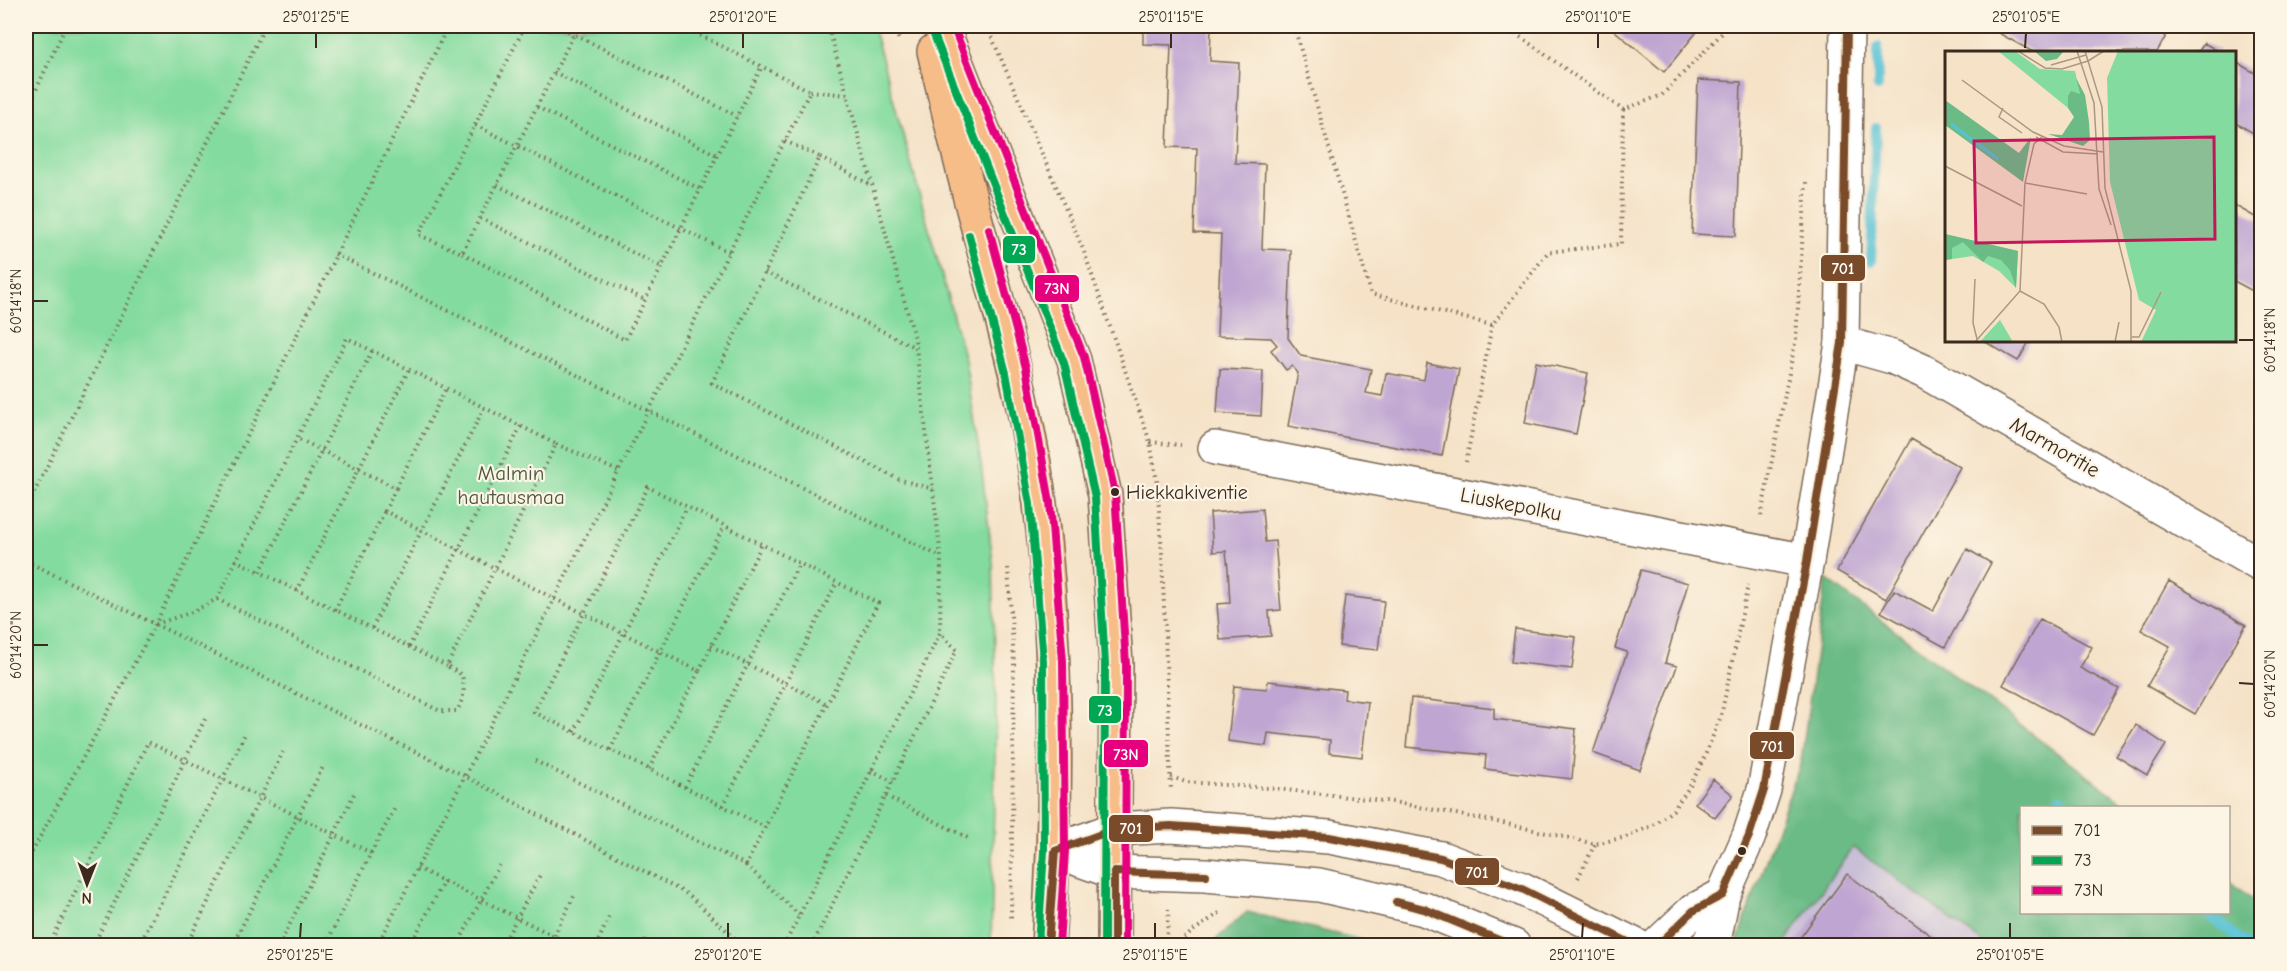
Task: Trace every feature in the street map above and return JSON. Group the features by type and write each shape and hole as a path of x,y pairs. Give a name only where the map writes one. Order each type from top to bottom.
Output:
{"main road":[{"path":"928,26 963,173 1016,371 1040,503 1053,661 1055,851 1048,945"},
{"path":"942,26 1074,360 1105,495 1116,664 1114,945"}],"street":[{"path":"1707,945 1716,931 1723,895 1756,818 1764,790 1807,561 1842,343 1847,26"},
{"name":"Marmoritie","path":"1842,343 1892,357 1923,371 2262,566"},
{"name":"Liuskepolku","path":"1215,448 1807,561"},
{"path":"1055,851 1115,829 1171,826 1329,837 1441,858 1522,889 1637,945"},
{"path":"1055,851 1114,872 1205,874 1318,885 1424,909 1514,945"},
{"path":"1656,945 1692,911 1723,895"}],"path":[{"path":"26,111 66,26"},
{"path":"26,509 265,26"},
{"path":"26,863 155,625 448,26"},
{"path":"525,26 419,235 462,253 625,340 762,66"},
{"path":"557,26 737,116"},
{"path":"682,26 810,91 848,95"},
{"path":"784,945 939,633 940,557 916,348 828,26"},
{"path":"1294,26 1371,294 1492,325"},
{"path":"1505,26 1623,110"},
{"path":"1623,110 1662,95 1729,26"},
{"path":"462,253 574,34"},
{"path":"554,72 717,155"},
{"path":"377,945 465,776 810,91"},
{"path":"537,107 700,189"},
{"path":"1460,495 1492,325 1548,252 1621,244 1623,110"},
{"path":"475,125 729,252"},
{"path":"785,141 873,186"},
{"path":"820,157 712,383 898,479 933,489"},
{"path":"1171,777 1186,782 1268,788 1394,802 1595,844 1626,837 1652,826 1673,810 1690,786 1704,758 1720,716 1739,634 1796,338 1807,171"},
{"path":"497,184 662,267"},
{"path":"480,218 645,300"},
{"path":"335,254 940,557"},
{"path":"765,272 916,348"},
{"path":"155,625 192,612 217,599 347,338 556,444 618,471"},
{"path":"260,572 372,351"},
{"path":"297,591 409,369"},
{"path":"335,610 446,388"},
{"path":"372,628 484,408"},
{"path":"409,647 521,426"},
{"path":"297,438 396,488"},
{"path":"447,666 556,444"},
{"path":"746,865 878,603 648,487 534,712 765,827"},
{"path":"574,732 687,507"},
{"path":"385,511 584,615 699,671"},
{"path":"610,750 724,526"},
{"path":"649,769 762,544"},
{"path":"217,599 440,711 457,711 463,701 465,687 462,675 235,560"},
{"path":"26,561 465,776 689,895 743,945"},
{"path":"1008,563 1014,663 1011,922"},
{"path":"685,788 800,564"},
{"path":"723,806 837,582"},
{"path":"812,945 957,650 939,633"},
{"path":"711,646 827,704"},
{"path":"93,945 205,719"},
{"path":"139,945 246,732"},
{"path":"49,945 148,742 371,853"},
{"path":"186,945 283,752"},
{"path":"535,761 746,865 800,915"},
{"path":"232,945 323,767"},
{"path":"871,770 893,782"},
{"path":"279,945 356,790"},
{"path":"886,796 968,838"},
{"path":"325,945 395,808"},
{"path":"457,945 501,862"},
{"path":"417,868 574,945"},
{"path":"502,945 540,875"},
{"path":"410,945 444,881"},
{"path":"549,945 574,896"},
{"path":"1175,945 1230,906"},
{"path":"596,945 610,915"},
{"path":"1166,945 1168,915"},
{"path":"643,945 647,937"}],"shaded area":[{"path":"1853,847 1986,945 1783,946"}],"green space":[{"name":"Malmin hautausmaa","path":"26,26 873,26 965,360 981,464 993,563 996,704 991,945 26,945"},
{"path":"1826,579 2128,806 2020,806 2020,914 2230,914 2230,883 2261,907 2261,945 1986,945 1853,847 1783,945 1736,945 1801,762"},
{"path":"1247,912 1381,945 1210,945"}],"building":[{"path":"1143,26 1211,26 1210,61 1239,63 1235,163 1265,164 1262,249 1291,250 1288,338 1301,356 1371,369 1366,393 1382,396 1386,373 1424,380 1427,363 1459,369 1442,456 1288,426 1298,373 1292,366 1286,370 1271,350 1277,345 1271,338 1217,336 1221,234 1194,233 1197,148 1167,147 1171,45 1143,44"},
{"path":"1609,26 1687,26 1696,33 1664,72"},
{"path":"1986,26 2148,26 2166,36 2158,51 2031,51"},
{"path":"2204,43 2218,51 2199,51"},
{"path":"2236,62 2262,77 2262,138 2236,123"},
{"path":"1698,80 1741,82 1736,236 1692,234"},
{"path":"2236,206 2262,221 2262,296 2236,282"},
{"path":"1985,342 2029,342 2018,361"},
{"path":"1536,362 1588,373 1576,434 1525,423"},
{"path":"1220,369 1263,371 1261,416 1217,413"},
{"path":"1911,439 1960,467 1886,599 1837,571"},
{"path":"1262,509 1265,542 1275,541 1281,610 1269,611 1271,636 1220,640 1217,604 1230,603 1228,569 1226,551 1213,552 1210,513"},
{"path":"1967,549 1991,563 1945,647 1881,612 1894,590 1933,611"},
{"path":"1641,570 1688,583 1665,663 1677,666 1640,770 1593,753 1627,652 1615,648"},
{"path":"2169,581 2246,625 2195,714 2147,686 2170,646 2141,630"},
{"path":"1345,596 1384,601 1378,650 1339,646"},
{"path":"2040,619 2092,647 2080,668 2119,689 2093,735 2003,685"},
{"path":"1515,629 1576,637 1572,669 1511,662"},
{"path":"1268,681 1345,690 1344,699 1368,702 1362,757 1329,753 1330,740 1268,733 1266,746 1228,741 1234,686 1267,689"},
{"path":"1411,698 1494,708 1494,719 1576,729 1572,779 1485,769 1486,755 1406,747"},
{"path":"2136,725 2166,745 2147,775 2116,756"},
{"path":"1713,779 1733,795 1715,818 1695,803"},
{"path":"1847,874 1945,946 1794,946"}],"waterway":[{"path":"1878,47 1878,87"},
{"path":"1871,261 1876,128"},
{"path":"2060,798 2069,806"},
{"path":"2208,914 2248,946"}],"transit line":[{"name":"73N","path":"953,26 1084,357 1115,493 1126,664 1125,946"},
{"name":"701","path":"1657,946 1693,911 1723,895 1749,836 1764,790 1807,561 1842,343 1847,26"},
{"name":"73","path":"932,30 1064,363 1095,497 1105,664 1104,946"},
{"name":"73N","path":"989,229 1026,368 1050,502 1063,661 1065,851 1059,946"},
{"name":"73","path":"969,235 1006,373 1030,504 1043,661 1044,851 1038,945"},
{"name":"701","path":"1048,946 1055,851 1115,829 1171,826 1329,837 1441,858 1522,889 1636,946"},
{"name":"701","path":"1114,946 1114,872 1206,875"},
{"name":"701","path":"1396,902 1424,909 1513,946"}],"place":[{"name":"Hiekkakiventie","path":"1115,492"}]}
